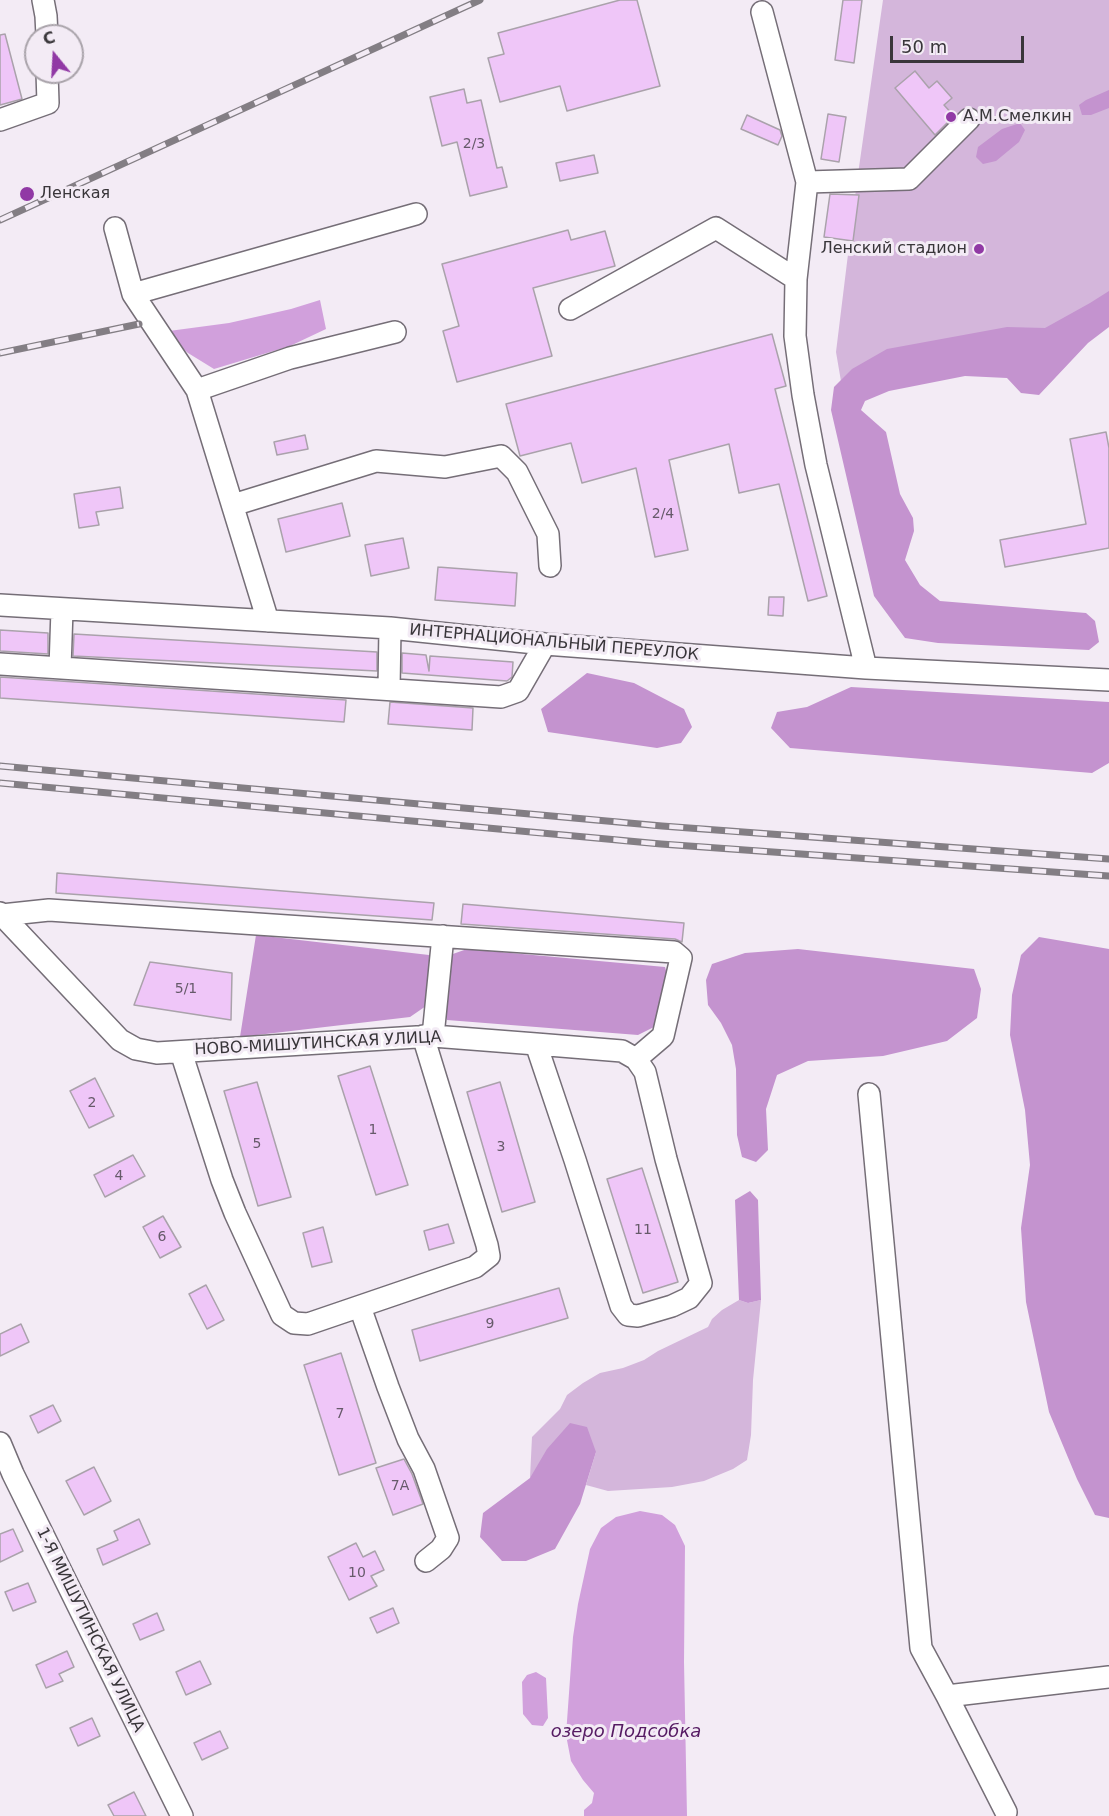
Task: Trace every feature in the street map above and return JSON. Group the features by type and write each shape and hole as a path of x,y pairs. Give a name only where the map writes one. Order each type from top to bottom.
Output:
{"street":[{"path":"43,0 46,24"},
{"path":"762,12 807,182 796,279 795,336 803,395 816,465 866,668"},
{"path":"0,120 48,103 47,84"},
{"path":"807,182 909,179 969,119"},
{"path":"133,294 416,214"},
{"path":"115,228 133,294 197,390 268,621"},
{"path":"570,309 716,228 796,279"},
{"path":"197,390 290,358 394,332"},
{"path":"233,506 376,461 445,467 501,456 518,472 548,534 550,566"},
{"name":"ИНТЕРНАЦИОНАЛЬНЫЙ ПЕРЕУЛОК","path":"0,604 63,610 390,628 545,644 866,668 1109,680"},
{"path":"60,668 63,610"},
{"path":"388,689 390,628"},
{"path":"0,664 501,697 518,691 545,644"},
{"path":"1,914 49,910 675,952 681,958 663,1036 636,1059 645,1072 666,1159 701,1283 689,1298 672,1306 638,1316 628,1315 621,1306 536,1044"},
{"name":"НОВО-МИШУТИНСКАЯ УЛИЦА","path":"1,914 120,1040 136,1049 157,1053 181,1052 428,1036 622,1051 636,1059"},
{"path":"181,1052 222,1180 282,1315 294,1323 308,1324 475,1267 489,1256 487,1245 428,1036 443,936"},
{"path":"869,1094 921,1648 947,1696 1004,1815"},
{"path":"360,1307 400,1418 424,1469 448,1538 441,1549 426,1561"},
{"name":"1-Я МИШУТИНСКАЯ УЛИЦА","path":"0,1443 7,1477 182,1816"},
{"path":"947,1696 1109,1677"}],"shaded area":[{"name":"Ленский стадион","path":"883,0 1109,0 1109,316 843,393 836,352 857,181"},
{"path":"1109,90 1109,108 1091,115 1082,115 1079,105"},
{"path":"1020,123 1025,130 1019,142 996,161 983,164 976,157 978,147 1002,129"},
{"path":"1109,291 1109,327 1088,343 1039,395 1021,393 1007,378 965,376 889,391 865,401 861,410 886,432 900,494 913,518 914,531 905,560 920,585 940,601 1086,613 1095,621 1099,642 1089,650 938,643 905,638 874,596 831,410 834,387 852,369 887,349 1007,327 1045,328"},
{"path":"587,673 634,683 684,709 692,727 681,743 657,748 548,732 541,709"},
{"path":"851,687 1109,702 1109,763 1092,773 790,748 771,728 777,712 807,707"},
{"path":"256,935 429,955 434,971 426,1006 410,1017 240,1037"},
{"path":"1039,937 1109,949 1109,1518 1095,1515 1049,1412 1026,1302 1021,1228 1030,1165 1025,1110 1010,1035 1012,995 1021,955"},
{"path":"467,949 665,967 668,977 654,1027 638,1035 447,1020 443,1004 450,955"},
{"path":"798,949 974,969 981,989 977,1018 947,1041 883,1056 808,1061 777,1075 766,1109 768,1150 756,1162 742,1157 737,1135 736,1069 732,1045 721,1023 708,1005 706,980 712,964 745,953"},
{"path":"750,1191 758,1200 761,1300 748,1303 739,1300 735,1200"},
{"path":"739,1300 748,1303 761,1300 753,1380 751,1435 747,1460 733,1469 704,1481 672,1487 608,1491 586,1485 596,1452 530,1478 532,1437 560,1409 567,1395 600,1373 644,1360 708,1327 712,1319 722,1310"},
{"path":"570,1423 587,1427 596,1452 580,1504 555,1549 526,1561 502,1561 480,1537 483,1513 530,1478 547,1449"}],"water":[{"path":"320,300 326,329 290,346 214,369 188,353 172,339 169,331 229,323"},
{"name":"озеро Подсобка","path":"640,1511 662,1515 675,1525 685,1546 684,1662 687,1816 584,1816 584,1810 592,1803 594,1793 571,1761 566,1735 573,1637 578,1604 590,1549 601,1528 616,1517"},
{"path":"536,1672 546,1678 548,1718 543,1726 532,1725 523,1714 522,1682 527,1675"}],"building":[{"path":"620,0 637,0 660,86 567,111 560,86 500,102 488,58 504,54 498,33"},
{"path":"843,0 862,0 854,63 835,60"},
{"path":"5,34 22,99 0,105 0,35"},
{"path":"915,71 929,88 937,81 952,98 944,105 954,116 935,135 895,88"},
{"path":"464,89 467,103 481,100 497,168 502,167 507,187 470,196 457,142 442,146 430,97"},
{"path":"828,114 846,117 839,162 821,159"},
{"path":"747,115 780,130 782,136 778,145 741,129"},
{"path":"594,155 598,173 560,181 556,163"},
{"path":"830,194 859,195 853,241 824,237"},
{"path":"568,230 571,240 605,231 615,266 533,288 552,356 457,382 443,331 459,326 442,264"},
{"path":"772,334 786,386 775,389 827,596 808,601 779,484 739,493 729,444 669,460 688,550 655,557 636,468 582,483 571,443 520,456 506,404"},
{"path":"1106,432 1109,448 1109,548 1005,567 1000,540 1086,524 1070,439"},
{"path":"305,435 308,449 277,455 274,442"},
{"path":"120,487 123,508 96,512 99,525 79,528 74,494"},
{"path":"342,503 350,536 286,552 278,519"},
{"path":"403,538 409,568 371,576 365,545"},
{"path":"438,567 517,573 515,606 435,600"},
{"path":"769,597 784,597 783,616 768,615"},
{"path":"0,630 48,633 48,654 0,651"},
{"path":"74,634 377,652 377,671 73,656"},
{"path":"402,653 426,655 429,671 430,656 513,662 512,677 507,681 402,673"},
{"path":"0,677 346,700 344,722 0,698"},
{"path":"390,702 473,708 472,730 388,724"},
{"path":"57,873 434,903 432,920 56,893"},
{"path":"463,904 684,923 682,942 675,939 461,924"},
{"path":"150,962 232,973 231,1020 134,1005"},
{"path":"370,1066 408,1185 376,1195 338,1076"},
{"path":"95,1078 114,1116 89,1128 70,1091"},
{"path":"257,1082 291,1197 258,1206 224,1091"},
{"path":"500,1082 535,1202 502,1212 467,1092"},
{"path":"133,1155 145,1176 105,1197 94,1175"},
{"path":"642,1168 678,1282 643,1293 607,1179"},
{"path":"163,1216 181,1247 160,1258 143,1227"},
{"path":"448,1224 454,1243 429,1250 424,1231"},
{"path":"323,1227 332,1262 312,1267 303,1233"},
{"path":"206,1285 224,1320 207,1329 189,1294"},
{"path":"559,1288 568,1318 420,1361 412,1330"},
{"path":"21,1324 29,1342 0,1356 0,1334"},
{"path":"341,1353 376,1463 339,1475 304,1365"},
{"path":"53,1405 61,1421 38,1433 30,1416"},
{"path":"404,1459 423,1504 393,1515 376,1468"},
{"path":"94,1467 111,1501 84,1515 66,1481"},
{"path":"139,1519 150,1544 103,1565 97,1549 118,1540 114,1531"},
{"path":"13,1529 23,1551 0,1562 0,1534"},
{"path":"356,1543 363,1557 375,1551 384,1570 371,1576 377,1586 349,1600 328,1557"},
{"path":"28,1583 36,1602 13,1611 5,1592"},
{"path":"393,1608 399,1623 377,1633 370,1618"},
{"path":"157,1613 164,1630 140,1640 133,1624"},
{"path":"67,1651 74,1667 59,1674 63,1681 46,1688 36,1665"},
{"path":"200,1661 211,1684 186,1695 176,1672"},
{"path":"92,1718 100,1736 78,1746 70,1728"},
{"path":"220,1731 228,1748 202,1760 194,1743"},
{"path":"134,1792 146,1816 114,1816 108,1805"}],"railway":[{"path":"0,220 480,0"},
{"path":"0,353 139,324"},
{"path":"0,766 662,826 1109,859"},
{"path":"0,783 661,844 1109,876"}],"place":[{"name":"А.М.Смелкин","path":"951,117"},
{"name":"Ленская","path":"27,194"},
{"name":"Ленский стадион","path":"979,249"}]}
